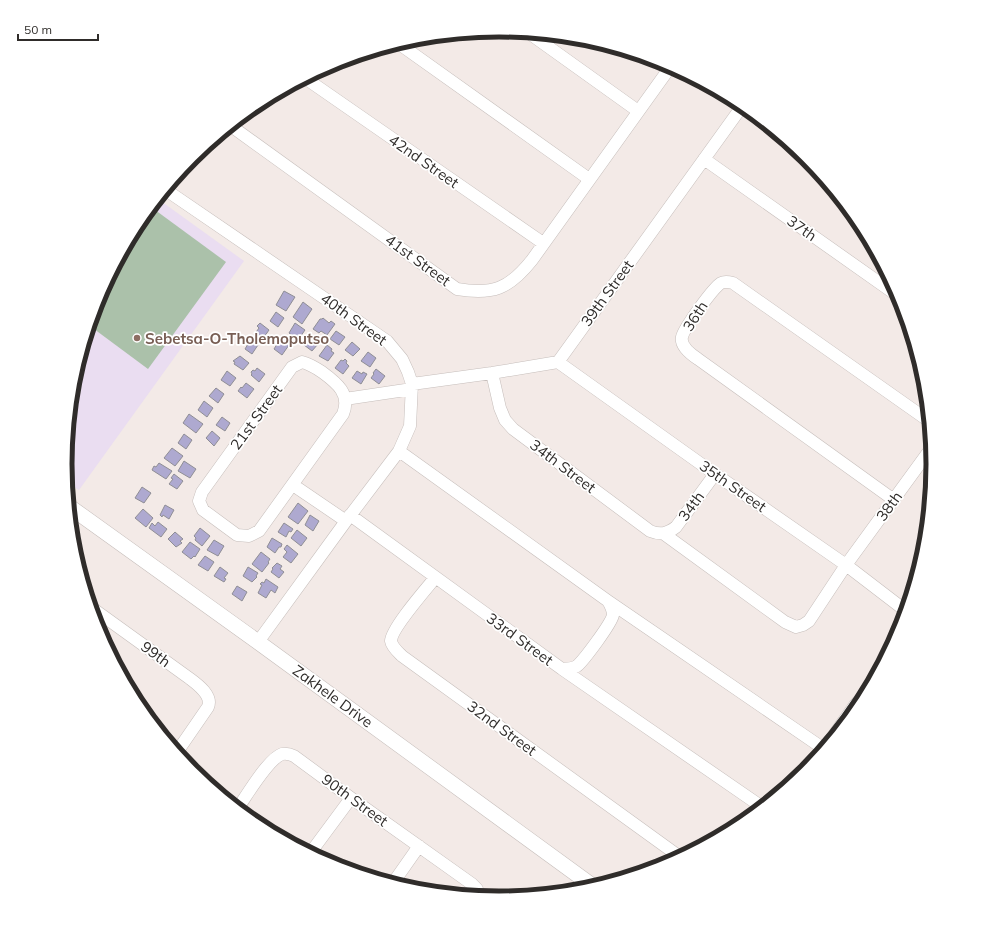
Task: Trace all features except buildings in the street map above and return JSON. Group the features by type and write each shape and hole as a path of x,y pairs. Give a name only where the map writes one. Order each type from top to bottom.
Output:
{"street":[{"path":"538,39 638,111"},
{"path":"405,48 589,179"},
{"name":"41st Street","path":"235,129 457,289 474,292 495,289 508,284 522,272 667,72"},
{"name":"42nd Street","path":"310,81 543,243"},
{"name":"39th Street","path":"558,362 739,110"},
{"name":"37th","path":"704,159 889,289"},
{"name":"40th Street","path":"170,193 387,341 402,359 412,386 410,426 399,451 348,518 258,642"},
{"name":"36th","path":"894,500 698,359 689,352 682,342 682,337 698,310 714,288 726,282 733,283 924,417"},
{"name":"21st Street","path":"302,362 312,366 336,383 345,399 346,406 343,414 293,485 259,531 249,536 237,535 203,510 199,501 206,486 292,367 302,362"},
{"path":"345,399 412,386 558,362"},
{"name":"35th Street","path":"558,362 846,565 901,608"},
{"name":"34th Street","path":"492,373 500,408 505,420 513,429 650,531 657,534 664,534 785,622 796,627 808,622 846,565"},
{"path":"399,451 608,601 820,747"},
{"name":"38th","path":"846,565 926,455"},
{"name":"34th","path":"664,534 676,527 715,474"},
{"name":"33rd Street","path":"293,485 348,518 562,669 571,668 582,661 609,624 612,616 612,608 608,601"},
{"name":"Zakhele Drive","path":"75,511 587,882"},
{"name":"32nd Street","path":"435,578 397,626 392,636 391,643 394,649 674,853"},
{"name":"99th","path":"100,614 196,683 209,698 208,707 180,748"},
{"path":"562,669 758,804"},
{"name":"90th Street","path":"241,804 272,760 288,753 472,884 476,890"},
{"path":"314,848 351,798"},
{"path":"396,878 418,846"}],"shaded area":[{"name":"Sebetsa-O-Tholemoputso","path":"162,202 244,261 79,490 73,486 73,436 76,408 87,353 105,301 117,275 144,227"}],"green space":[{"path":"156,211 226,262 148,369 94,329 105,301 130,250"}],"place":[{"name":"Sebetsa-O-Tholemoputso","path":"137,338"}]}
